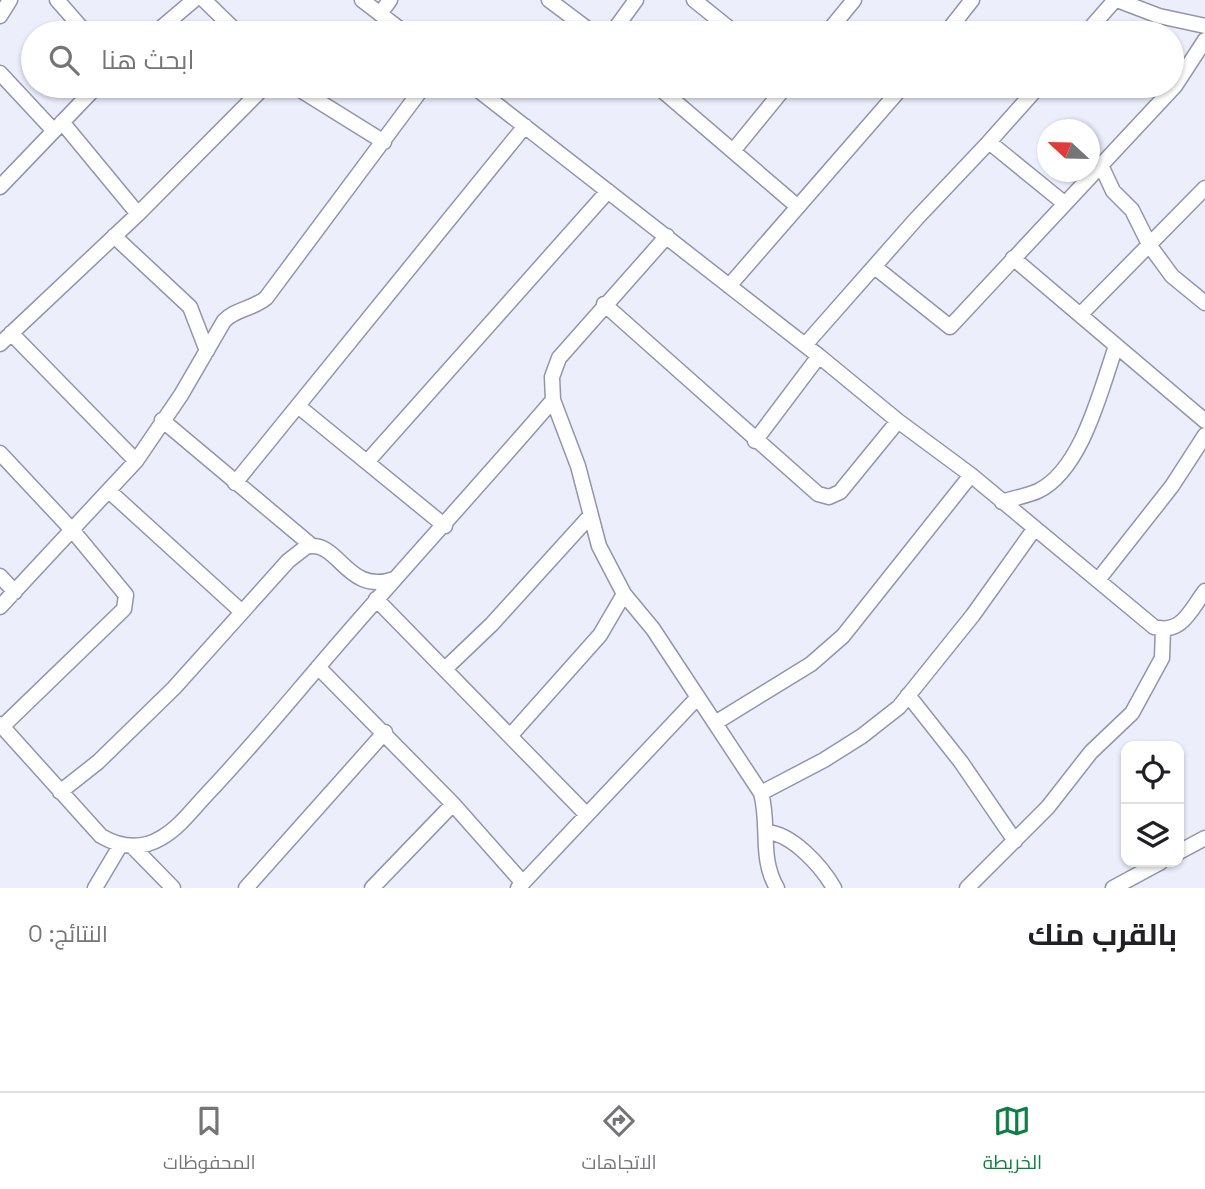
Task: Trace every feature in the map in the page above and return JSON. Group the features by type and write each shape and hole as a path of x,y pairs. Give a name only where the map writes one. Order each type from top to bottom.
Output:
{"street":[{"path":"0,16 10,0"},
{"path":"57,0 75,21"},
{"path":"169,21 194,0"},
{"path":"204,0 226,21"},
{"path":"362,0 389,21"},
{"path":"380,14 390,0"},
{"path":"549,0 577,21"},
{"path":"621,21 636,0"},
{"path":"694,0 720,21"},
{"path":"837,21 854,0"},
{"path":"955,21 972,0"},
{"path":"1097,21 1116,0 1159,16 1182,21"},
{"path":"1184,21 1205,26"},
{"path":"1184,72 1205,40"},
{"path":"0,73 21,92"},
{"path":"27,98 58,126 138,214"},
{"path":"0,187 85,98"},
{"path":"0,344 138,214 253,98"},
{"path":"313,98 384,142"},
{"path":"0,607 136,461 227,317 253,309 266,298 415,98"},
{"path":"488,98 667,236 898,421 971,475 1154,627 1163,629 1180,624 1205,591"},
{"path":"671,98 798,207"},
{"path":"733,151 776,98"},
{"path":"729,286 893,98"},
{"path":"805,345 1028,98"},
{"path":"1163,98 1100,163 1113,191 1132,210 1150,246 1172,276 1205,303"},
{"path":"235,483 525,126"},
{"path":"989,142 1063,203"},
{"path":"876,268 950,327 1082,182"},
{"path":"1080,315 1205,188"},
{"path":"367,462 608,191"},
{"path":"114,236 190,307 207,351"},
{"path":"667,236 559,358 552,377 552,400 578,466 599,546 624,594 653,629 761,793 766,859 777,888"},
{"path":"1013,258 1205,421"},
{"path":"604,304 807,486 829,497 849,482 898,421"},
{"path":"11,333 136,461"},
{"path":"1002,502 1039,491 1061,472 1080,445 1116,346"},
{"path":"755,441 819,356"},
{"path":"95,888 126,846 161,838 181,822 241,758 376,599 445,526 552,400"},
{"path":"298,406 445,526"},
{"path":"162,420 311,545 322,548 367,582 379,584 396,579"},
{"path":"1098,580 1172,486 1205,435"},
{"path":"0,453 73,531 125,595 124,609 1,726 90,825 126,846 173,888"},
{"path":"715,723 811,664 843,636 971,475"},
{"path":"108,491 242,612"},
{"path":"446,668 492,624 590,516"},
{"path":"761,793 799,775 885,720 974,615 1035,528"},
{"path":"60,792 98,762 174,688 296,553 311,545"},
{"path":"0,576 15,592"},
{"path":"510,736 600,635 624,594"},
{"path":"376,599 587,815"},
{"path":"967,888 1048,807 1091,752 1132,713 1162,658 1163,629"},
{"path":"318,667 385,732 453,804 520,886 698,697"},
{"path":"908,695 969,773 1015,841"},
{"path":"246,888 385,732"},
{"path":"372,888 453,804"},
{"path":"766,832 791,840 824,870 834,888"},
{"path":"1184,849 1205,838"},
{"path":"1113,888 1152,867"}]}
